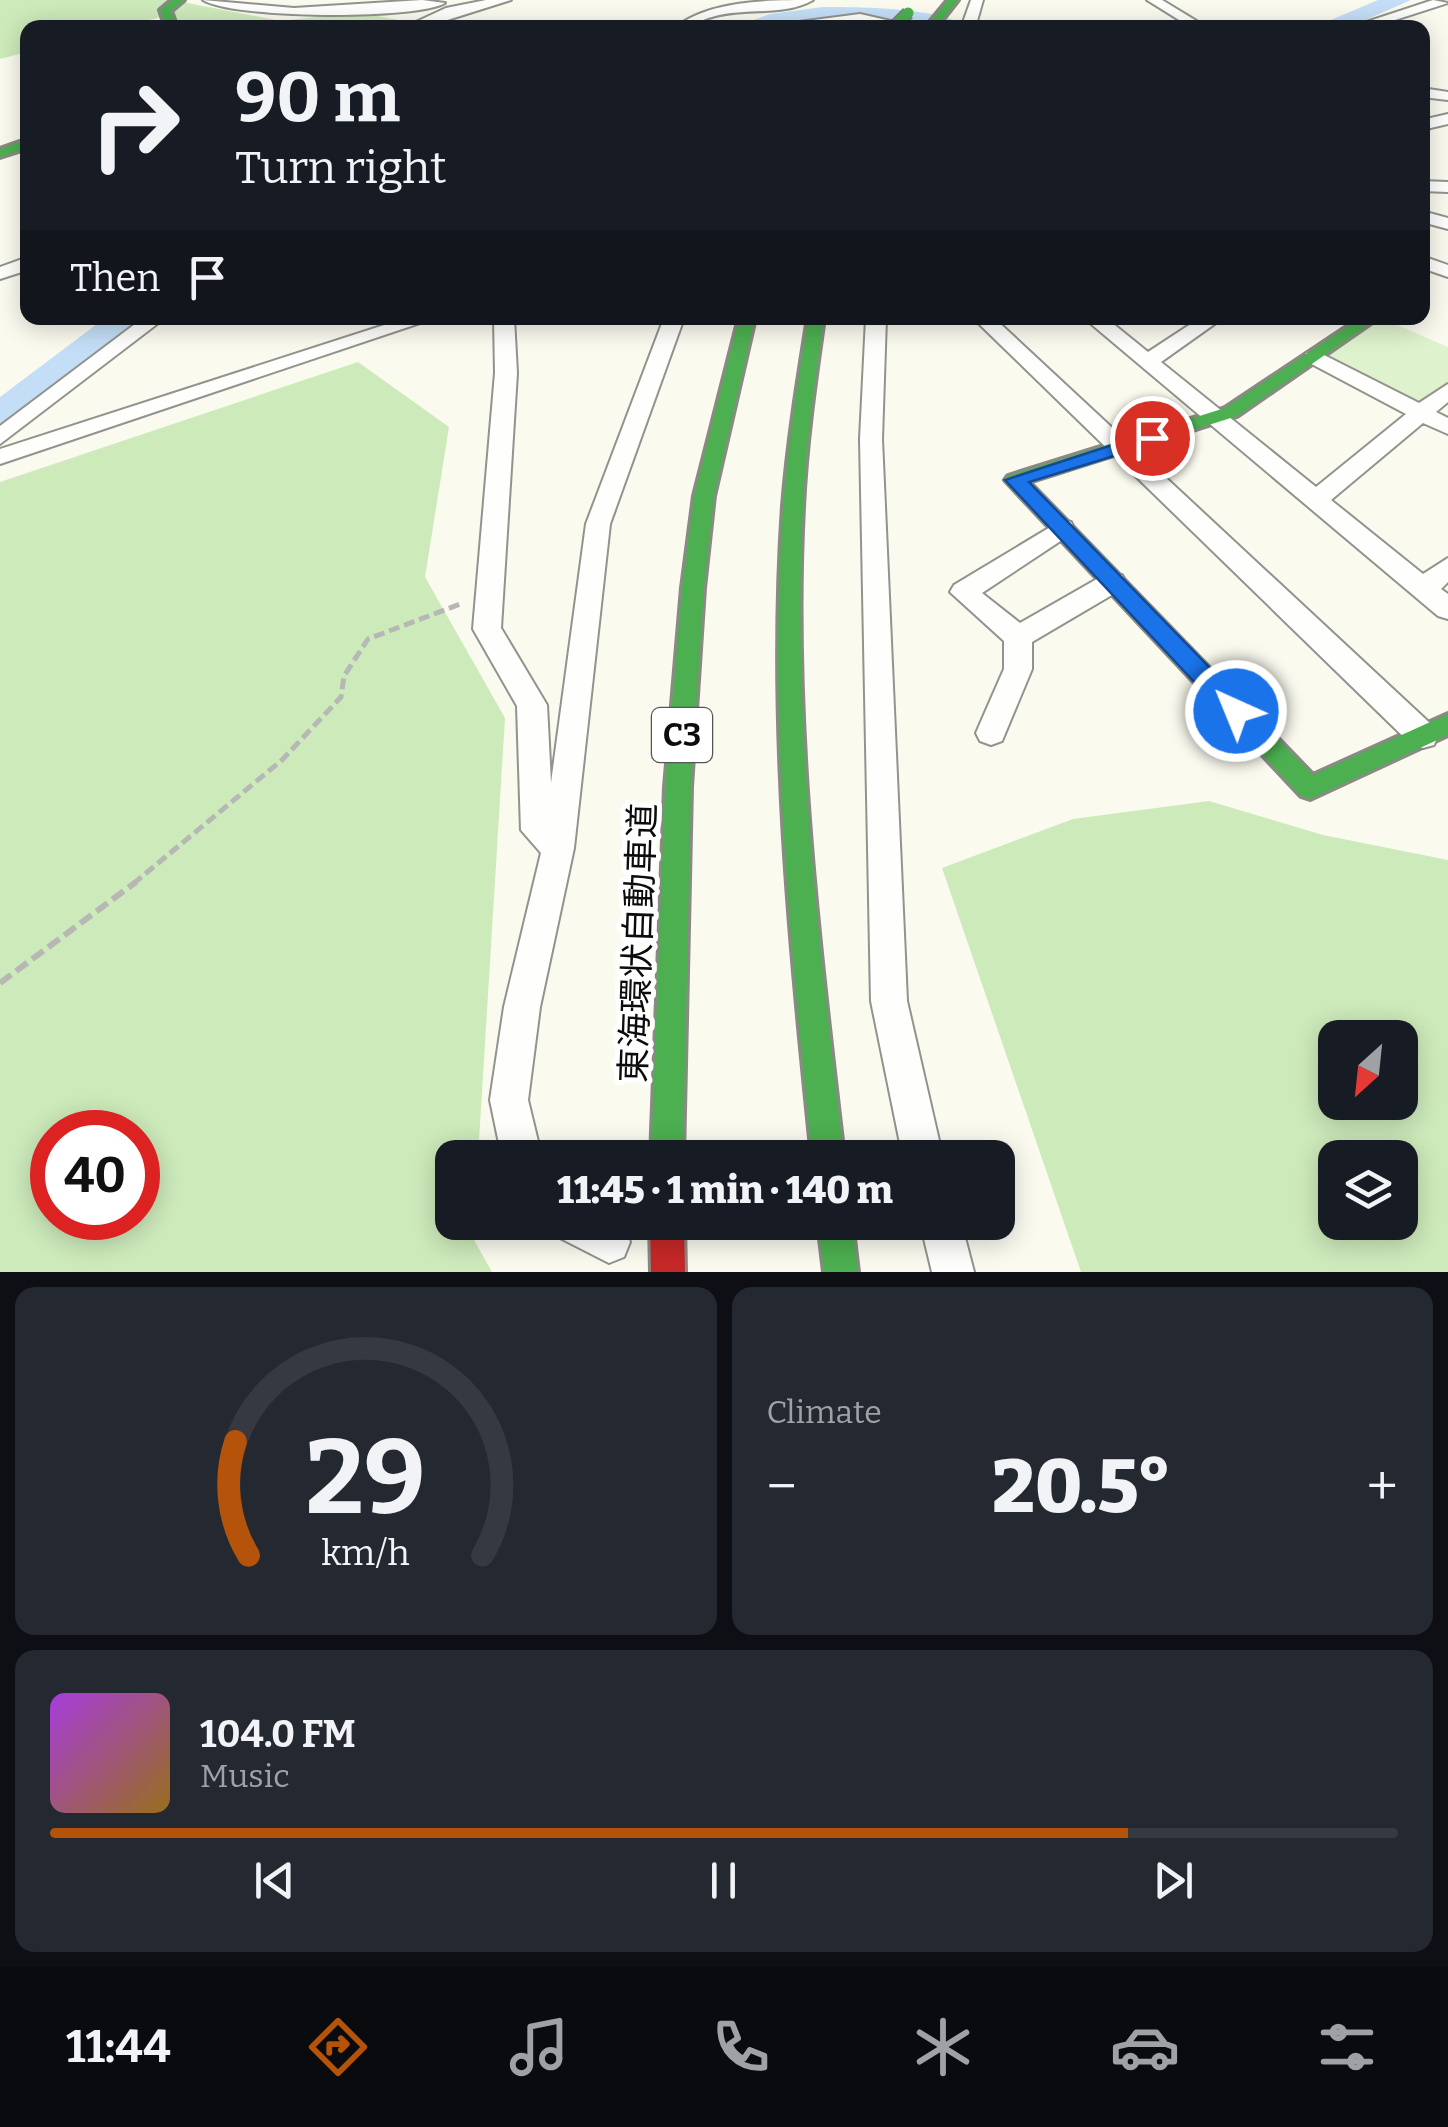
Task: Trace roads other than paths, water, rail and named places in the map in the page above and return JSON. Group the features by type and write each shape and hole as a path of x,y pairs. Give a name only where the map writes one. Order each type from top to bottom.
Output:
{"main road":[{"path":"169,20 165,10 180,0"},
{"name":"東海環状自動車道","path":"668,1140 678,787 693,588 704,496 745,325"},
{"path":"815,325 792,507 789,600 796,800 826,1140"},
{"path":"1360,325 1218,418 1015,480 1310,788 1436,730"},
{"path":"667,1240 668,1272"},
{"path":"838,1240 842,1272"}],"street":[{"path":"210,0 238,9 297,14 369,4 442,5 505,0"},
{"path":"697,20 710,13 788,6 807,0"},
{"path":"977,0 986,0"},
{"path":"1153,0 1188,20"},
{"path":"1380,20 1446,0"},
{"path":"420,20 442,5"},
{"path":"874,20 923,16"},
{"path":"0,437 145,325"},
{"path":"0,456 403,325"},
{"path":"504,325 506,373 487,629 532,704 537,830 558,848"},
{"path":"518,1140 509,1100 522,1006 558,848 598,524 604,498 650,394 672,325"},
{"path":"876,325 872,478 889,1002 919,1140"},
{"path":"990,325 1119,448 1436,730"},
{"path":"1103,325 1318,498 1448,609"},
{"path":"1148,362 1203,325"},
{"path":"1312,357 1448,427"},
{"path":"1318,498 1448,391"},
{"path":"1018,636 962,592 1062,528"},
{"path":"1424,589 1448,568"},
{"path":"1018,636 1114,582"},
{"path":"991,733 1018,669 1018,636"},
{"path":"605,1240 609,1242"},
{"path":"944,1240 952,1272"}],"waterway":[{"path":"1345,20 1399,0"},
{"path":"775,20 823,14 908,20"},
{"path":"0,417 118,325"}]}
